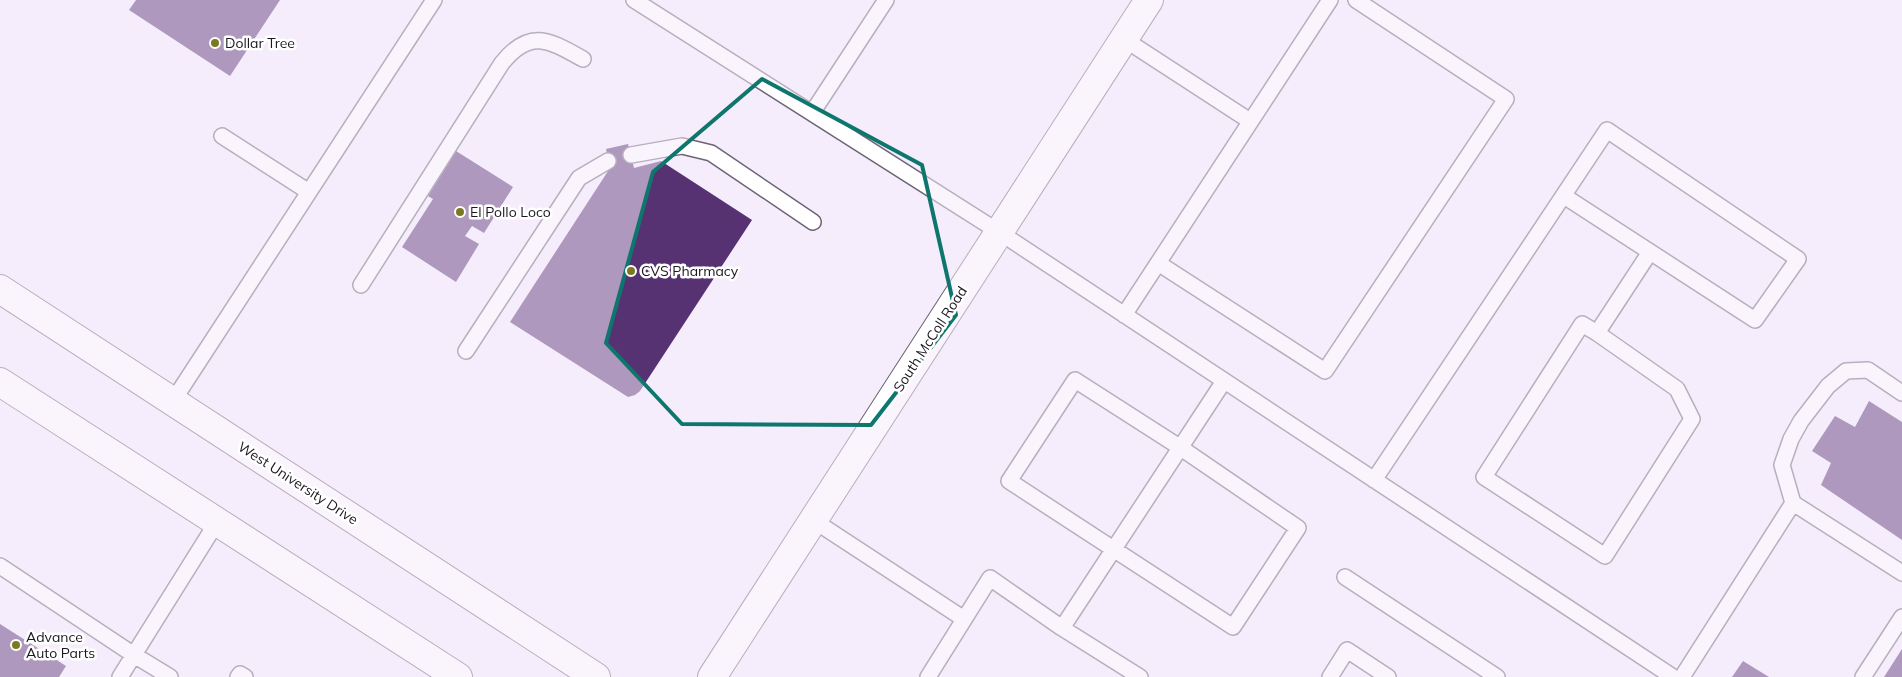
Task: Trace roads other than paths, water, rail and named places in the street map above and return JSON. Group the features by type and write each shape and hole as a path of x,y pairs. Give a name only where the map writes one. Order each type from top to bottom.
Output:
{"main road":[{"name":"South McColl Road","path":"712,677 1149,0"},
{"name":"West University Drive","path":"0,289 596,677"},
{"path":"0,382 217,522 441,673"}],"lane":[{"path":"173,402 434,0"},
{"path":"634,0 999,232 1673,677"},
{"path":"812,113 886,0"},
{"path":"1124,315 1330,0"},
{"path":"1158,263 1325,371 1506,99 1356,0"},
{"path":"1124,39 1250,121"},
{"path":"361,284 502,63 513,49 524,42 540,41 553,43 583,59"},
{"path":"1374,480 1607,130 1798,259 1755,320 1564,196"},
{"path":"222,136 309,192"},
{"path":"631,155 682,146 711,153 813,222"},
{"path":"466,351 579,178 608,160"},
{"path":"1597,333 1650,252"},
{"path":"1582,324 1597,333 1677,389 1692,419 1605,556 1484,477 1582,324"},
{"path":"1902,393 1868,370 1846,371 1828,386 1801,421 1791,439 1782,465 1793,503 1902,573"},
{"path":"1075,380 1298,528 1233,627 1114,549 1009,481 1075,380"},
{"path":"1062,628 1224,381"},
{"path":"1682,677 1793,503"},
{"path":"813,520 964,618"},
{"path":"120,677 217,522"},
{"path":"0,566 170,677"},
{"path":"1345,577 1497,677"},
{"path":"928,677 990,578 1062,628 1140,677"},
{"path":"1863,677 1902,617"},
{"path":"1330,677 1347,650 1388,677"},
{"path":"238,677 240,674 244,677"}],"place":[{"name":"Dollar Tree","path":"215,43"},
{"name":"El Pollo Loco","path":"460,212"},
{"name":"CVS Pharmacy","path":"631,271"},
{"name":"Advance Auto Parts","path":"16,645"}]}
